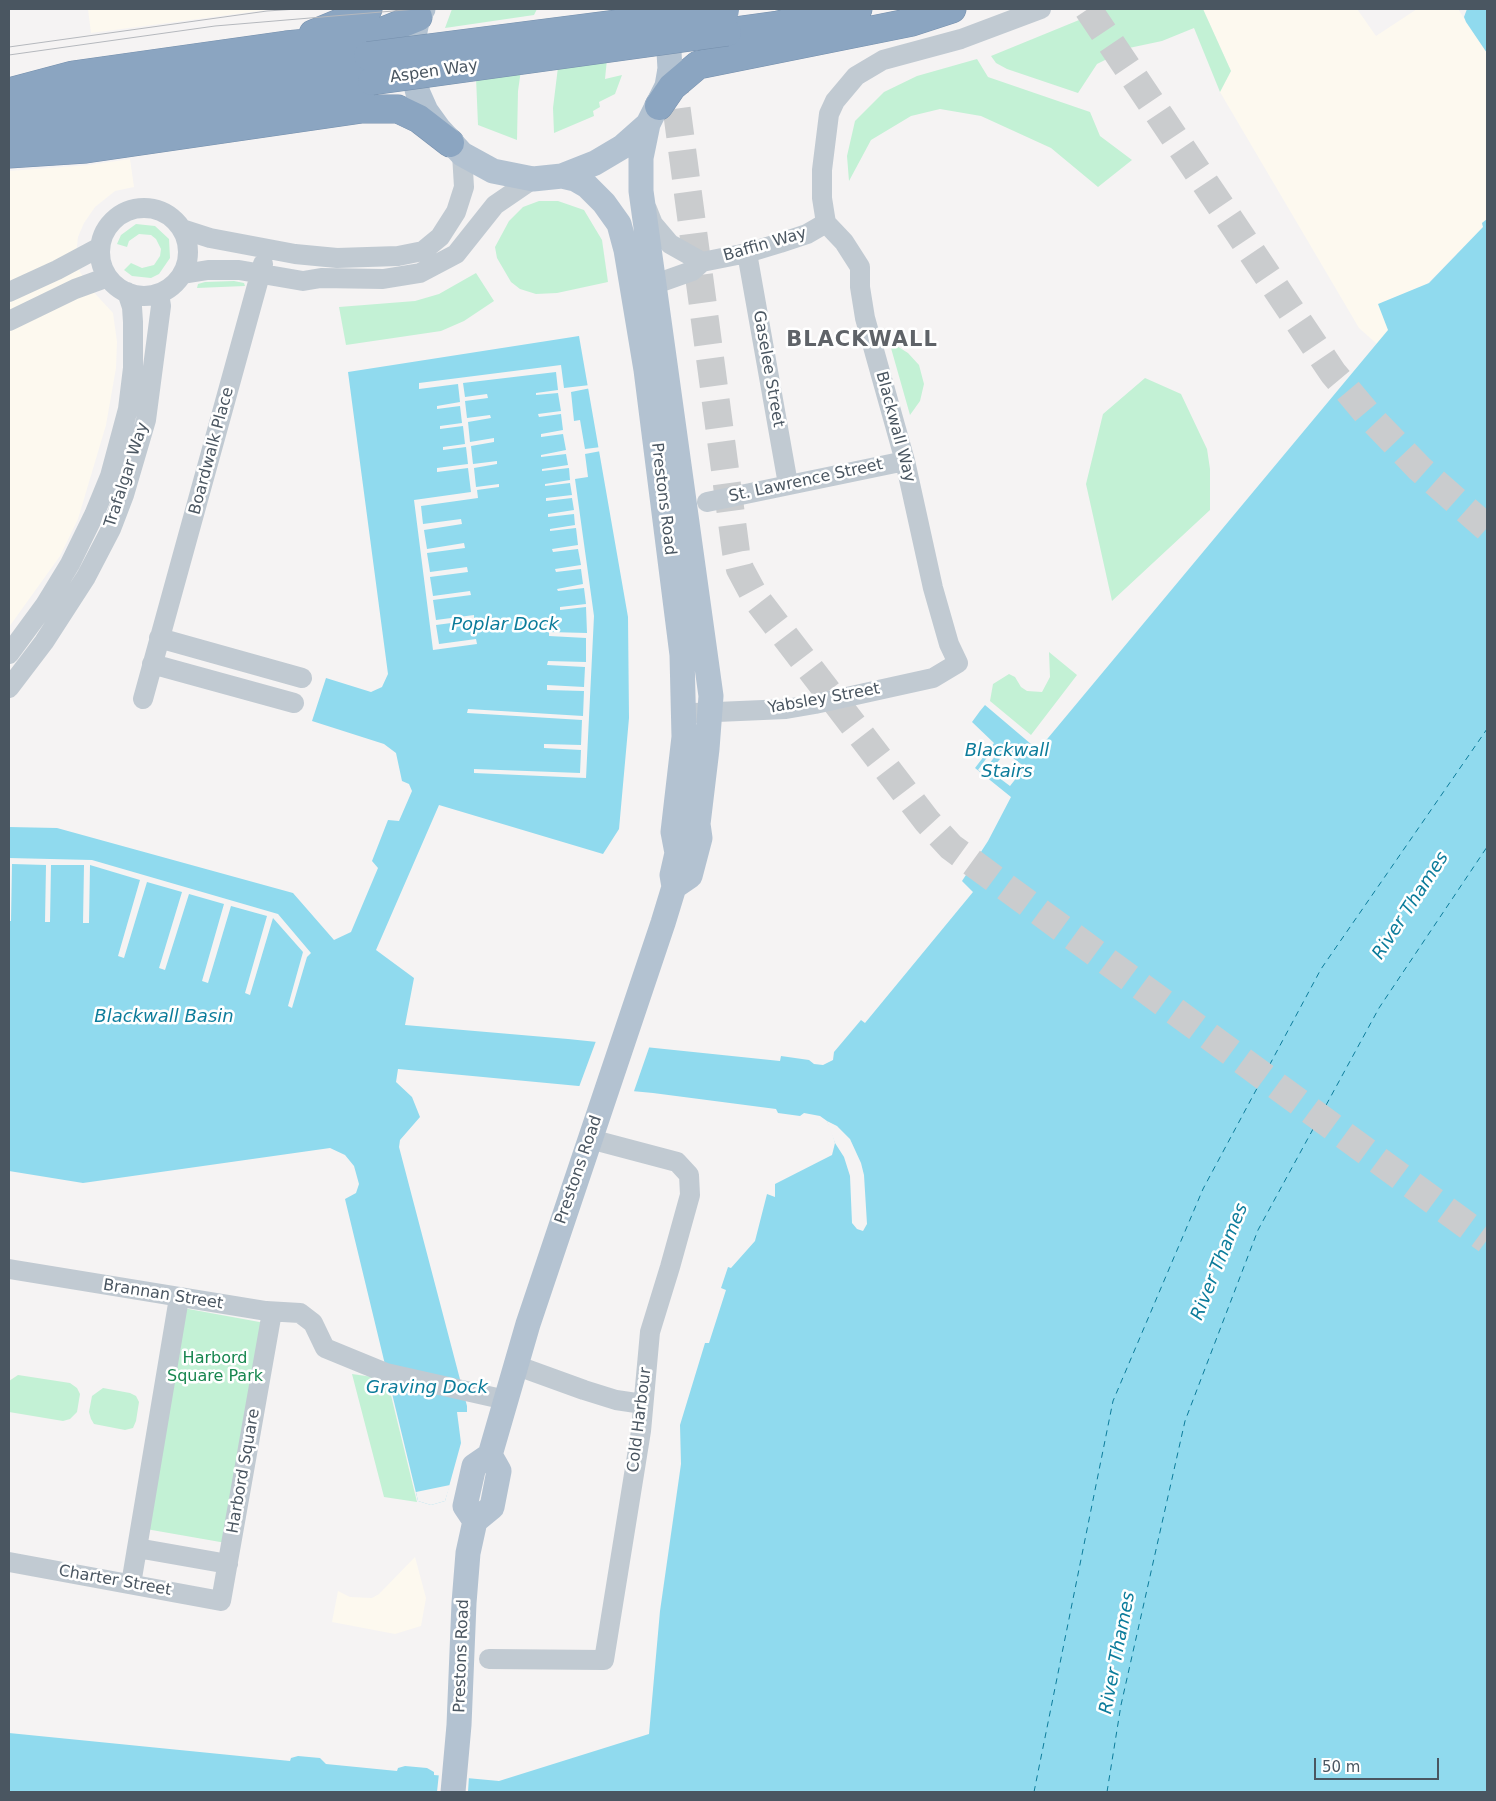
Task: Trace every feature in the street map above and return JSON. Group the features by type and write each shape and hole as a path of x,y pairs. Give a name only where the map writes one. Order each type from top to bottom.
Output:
{"highway":[{"path":"286,45 354,17 368,9"},
{"name":"Aspen Way","path":"9,108 370,68 728,17 778,25 858,9"},
{"path":"654,115 672,87 698,65 912,22 952,9"},
{"path":"9,92 73,75 286,45 351,39 381,32 421,13"},
{"name":"Aspen Way","path":"9,134 370,68"},
{"path":"9,154 86,149 362,109 398,109 419,119 456,149"}],"main road":[{"name":"Prestons Road","path":"655,9 665,31 670,69 667,86 654,115 641,158 641,191 683,506 707,659 710,713 698,824 700,838 690,876 674,887"},
{"path":"421,13 413,41 411,66 418,93 426,111 456,149 493,171 533,179 562,176 596,163 616,151 654,115"},
{"name":"Prestons Road","path":"562,176 575,179 587,186 612,213 623,235 646,370 680,636 684,737 673,832 678,853"},
{"name":"Prestons Road","path":"452,1792 455,1768 465,1582 475,1521 465,1506 474,1466 490,1455 515,1365 674,887 672,875 678,853 698,824"}],"street":[{"path":"826,223 822,198 822,170 829,114 836,101 856,76 883,60 961,39 1041,9"},
{"path":"182,229 233,242 295,254 378,258 423,251 440,237 456,212 464,187 456,149"},
{"path":"186,266 208,270 262,269 303,281 321,278 383,279 420,273 456,254 495,205 533,179"},
{"name":"Baffin Way","path":"641,191 653,224 663,237 677,250 702,262"},
{"path":"145,207 167,213 182,229 189,248 186,266 172,286 159,294 143,296 127,292 108,277 101,263 100,247 107,227 114,218 134,208 145,207"},
{"name":"Baffin Way","path":"653,284 692,271 702,262 747,253 807,234 826,223"},
{"name":"Blackwall Way","path":"826,223 844,242 860,267 860,287 865,318 905,460 933,588 949,644 958,663"},
{"path":"9,292 57,270 100,247"},
{"name":"Gaselee Street","path":"747,253 788,484"},
{"name":"Boardwalk Place","path":"143,699 262,269"},
{"path":"629,275 644,283 653,284"},
{"path":"9,321 75,289 108,277"},
{"name":"Trafalgar Way","path":"9,654 45,604 70,564 94,515 110,476 128,409 133,368 133,322 127,292"},
{"name":"Trafalgar Way","path":"9,688 44,642 86,578 111,529 124,495 146,420 161,306 159,294"},
{"name":"St. Lawrence Street","path":"707,502 905,460"},
{"path":"160,638 302,678"},
{"name":"Yabsley Street","path":"684,713 786,709 815,704 933,678 958,663"},
{"path":"152,664 294,703"},
{"name":"Cold Harbour","path":"489,1659 604,1660 641,1432 650,1332 690,1195 689,1175 678,1162 590,1139"},
{"name":"Brannan Street","path":"9,1269 179,1298 272,1312 300,1313 313,1324 325,1348 386,1373 506,1400"},
{"path":"131,1584 179,1298"},
{"name":"Harbord Square","path":"221,1601 272,1312"},
{"path":"515,1365 616,1400 643,1404"},
{"path":"137,1548 228,1564"},
{"name":"Charter Street","path":"9,1562 221,1601"}],"shaded area":[{"path":"88,9 274,9 91,33"},
{"path":"1203,9 1357,9 1376,36 1417,9 1458,9 1487,53 1487,219 1482,223 1483,227 1425,286 1377,344 1359,328 1220,92 1231,71"},
{"path":"130,159 134,187 115,191 95,207 84,223 78,237 76,255 80,272 89,287 113,313 117,342 116,368 106,425 78,519 60,556 9,627 9,171 89,165"},
{"path":"415,1557 426,1598 421,1626 395,1634 332,1622 338,1591 350,1597 372,1598 379,1594"}],"green space":[{"path":"452,9 537,9 534,15 445,28"},
{"path":"1106,9 1203,9 1231,71 1220,92 1194,28 1162,41 1129,48 1097,64 1078,93 1007,69 996,63 991,56"},
{"path":"607,59 605,79 622,75 615,94 599,102 600,107 593,111 594,116 554,133 553,108 558,67"},
{"path":"977,59 988,77 1090,112 1100,136 1132,160 1098,187 1051,148 981,116 940,109 911,116 871,140 849,181 847,156 855,121 884,92 917,76"},
{"path":"521,70 518,91 517,140 478,125 476,77"},
{"path":"539,201 558,201 584,210 602,240 608,282 557,293 536,294 520,289 511,282 497,258 495,247 509,221 523,207"},
{"path":"136,224 155,226 169,239 170,258 159,274 151,278 132,276 124,270 131,263 142,268 154,265 160,256 161,249 156,239 151,235 139,234 129,241 127,247 117,244 121,235"},
{"path":"476,273 494,301 464,321 441,331 346,345 339,307 415,301 439,294"},
{"path":"234,281 244,283 245,286 197,288 198,284 205,282"},
{"path":"889,341 908,353 919,365 924,384 920,401 910,415"},
{"path":"1145,378 1181,394 1207,449 1210,469 1210,510 1112,601 1086,484 1103,414"},
{"path":"1049,652 1077,675 1031,735 990,701 993,684 1009,674 1015,677 1021,687 1027,691 1042,692 1050,677"},
{"name":"Harbord Square Park","path":"183,1308 265,1323 226,1543 146,1529"},
{"path":"352,1374 387,1379 417,1502 384,1497"},
{"path":"18,1375 70,1383 77,1388 80,1394 77,1412 70,1419 63,1421 9,1412 9,1381"},
{"path":"103,1388 130,1393 136,1396 139,1402 133,1428 125,1430 94,1424 89,1412 92,1396"}],"water":[{"path":"1467,9 1487,9 1487,53 1466,22 1464,17"},
{"path":"1487,219 1487,1792 9,1792 9,1733 290,1761 291,1758 298,1756 320,1758 326,1764 397,1771 398,1768 405,1766 427,1768 434,1772 434,1775 499,1781 649,1734 660,1611 681,1464 680,1425 705,1343 709,1343 726,1290 721,1288 728,1267 731,1268 755,1241 767,1194 775,1197 775,1184 832,1155 835,1143 827,1121 820,1116 804,1113 800,1116 778,1113 776,1109 653,1093 398,1069 396,1082 412,1097 420,1117 400,1140 399,1147 467,1406 467,1412 457,1412 461,1443 445,1501 431,1505 418,1501 345,1199 356,1193 359,1184 354,1166 345,1155 330,1148 83,1183 9,1171 9,827 57,828 293,893 334,940 351,932 378,868 372,861 388,820 399,821 412,791 409,784 402,781 396,753 384,744 312,721 326,678 371,692 382,687 388,674 348,372 579,336 628,617 629,718 619,829 603,854 439,805 376,950 414,978 405,1025 568,1039 780,1061 781,1056 809,1060 814,1064 823,1065 833,1060 834,1052 861,1020 865,1023 973,892 962,881 988,841 1011,797 975,768 994,743 972,722 980,711 985,705 1038,750 1388,330 1378,304 1429,283 1483,227 1482,223"}],"pier":[{"path":"561,365 564,388 590,385 591,388 571,392 574,421 580,420 585,449 601,447 601,451 585,454 588,477 575,479 594,616 586,778 474,773 474,769 580,773 581,750 544,748 544,744 581,745 582,720 467,713 468,709 583,716 584,691 547,690 547,685 584,687 585,667 547,665 548,661 586,662 586,638 549,636 549,632 587,633 586,607 560,610 560,607 586,604 584,588 558,591 557,589 583,584 581,569 556,572 555,569 581,565 578,549 553,552 552,549 578,545 576,528 550,531 550,529 575,525 574,514 548,517 548,514 574,510 572,498 546,501 546,498 572,495 570,483 545,486 545,484 570,480 569,468 542,471 542,469 568,465 566,454 541,457 541,455 566,450 563,434 541,437 541,434 563,430 561,414 539,417 538,414 561,411 558,393 536,395 536,393 558,390 556,372 463,383 465,397 487,394 488,398 465,401 467,418 490,415 491,418 468,422 470,442 494,438 494,442 471,446 473,464 497,461 497,464 474,468 476,487 499,484 499,487 477,490 478,498 421,506 423,524 461,519 462,524 424,530 427,549 464,543 465,548 427,553 430,572 467,567 468,572 430,577 433,596 470,591 471,595 433,600 436,620 474,615 474,620 436,625 439,644 476,639 477,644 433,650 414,500 471,492 468,468 437,472 437,468 468,464 466,447 443,450 443,447 465,444 463,426 440,429 440,426 462,423 460,406 437,409 437,406 460,402 458,384 419,389 419,383"},
{"path":"998,744 999,753 1002,756 1005,752 1025,767 1010,786 990,771 1000,759 996,755 982,773 978,770 993,749 992,747"},
{"path":"9,858 92,860 278,914 311,953 307,957 292,1008 288,1006 303,952 273,918 250,995 245,993 267,916 231,906 208,983 202,981 224,904 189,894 165,970 159,968 182,892 147,882 124,958 118,956 140,880 90,865 89,923 83,923 84,865 51,865 50,922 45,922 46,865 12,864 11,921 9,921"},
{"path":"596,1041 650,1045 633,1094 579,1087"},
{"path":"827,1121 837,1126 850,1139 861,1163 864,1175 867,1224 863,1231 857,1229 852,1223 850,1176 844,1157 835,1143"},
{"path":"450,1485 445,1501 431,1505 418,1501 416,1492"},
{"path":"439,1773 469,1776 468,1792 437,1792"}],"ferry route":[{"path":"1034,1792 1113,1401 1203,1189 1321,969 1487,729"},
{"path":"1107,1792 1121,1705 1185,1421 1258,1230 1379,1008 1487,847"}],"tunnel":[{"path":"1088,9 1333,373 1370,417 1419,468 1487,528"},
{"path":"671,67 736,552 740,569 755,597 927,821 951,847 1487,1240"}],"tram line":[{"path":"9,47 267,11 298,9"},
{"path":"9,55 215,26 417,9"}],"district":[{"name":"BLACKWALL","path":"862,341"}],"water label":[{"name":"Poplar Dock","path":"505,625"},
{"name":"Blackwall Stairs","path":"1007,761"},
{"name":"River Thames","path":"1411,906"},
{"name":"Blackwall Basin","path":"164,1017"},
{"name":"River Thames","path":"1220,1262"},
{"name":"Graving Dock","path":"427,1388"},
{"name":"River Thames","path":"1118,1653"}]}
